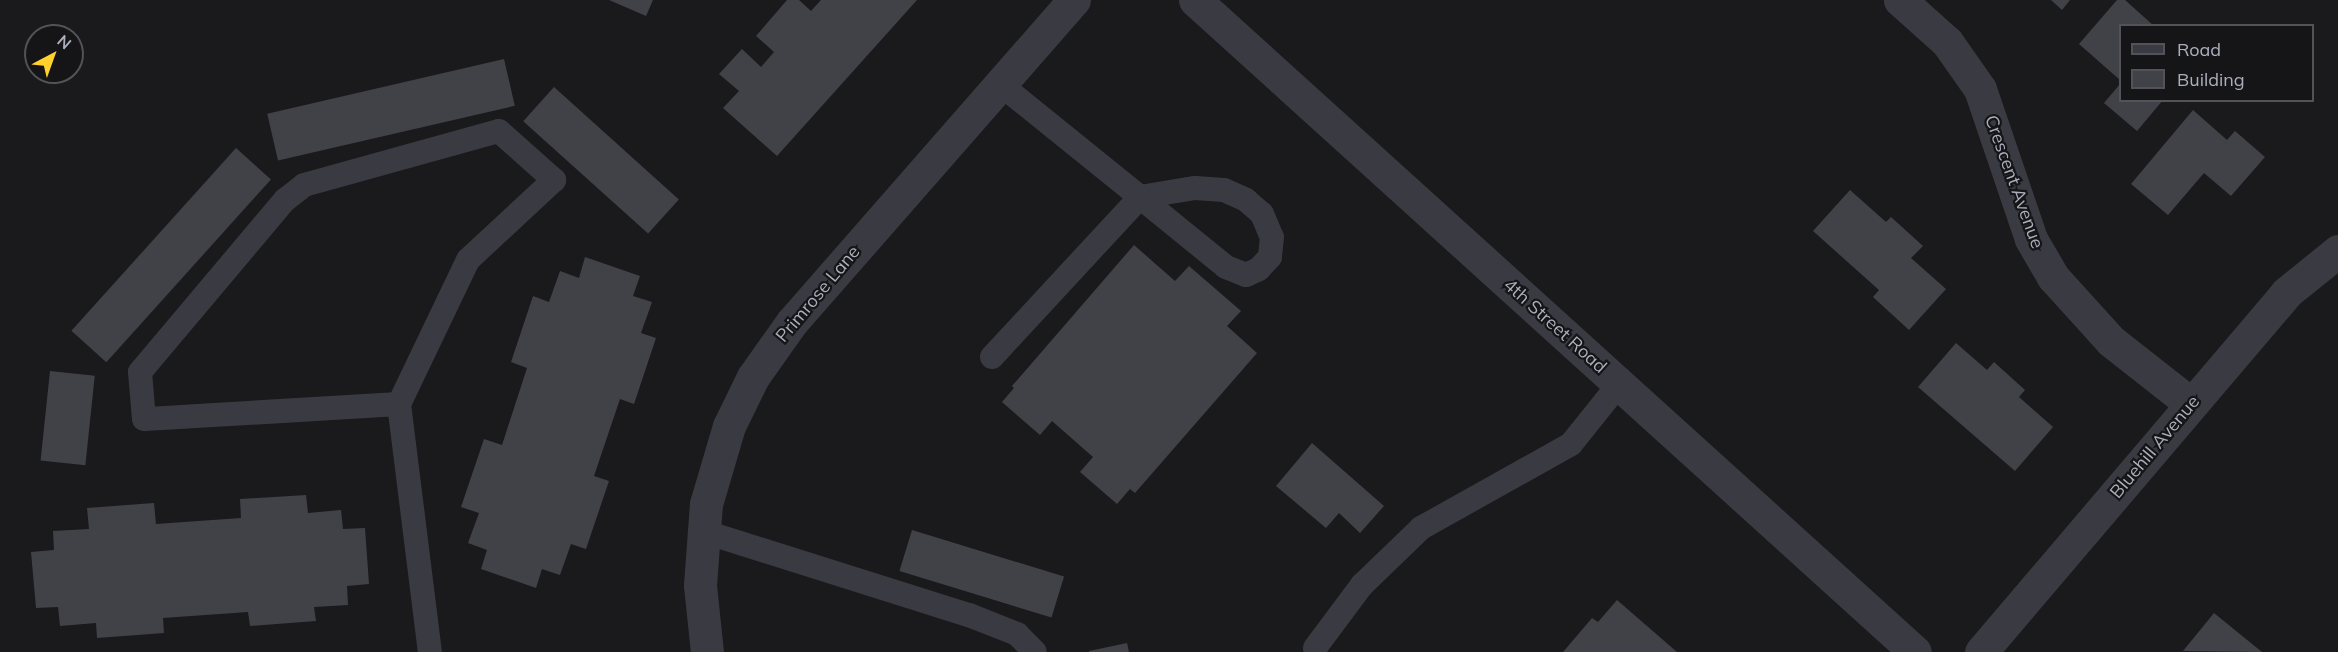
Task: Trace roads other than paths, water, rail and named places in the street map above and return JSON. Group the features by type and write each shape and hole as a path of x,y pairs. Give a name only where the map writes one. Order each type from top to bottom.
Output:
{"street":[{"name":"Primrose Lane","path":"707,652 699,585 702,531 712,477 729,426 760,366 792,322 1074,0"},
{"name":"4th Street Road","path":"1195,0 1916,652"},
{"name":"Crescent Avenue","path":"1900,0 1947,42 1980,89 2031,239 2053,277 2111,341 2191,404"},
{"name":"Bluehill Avenue","path":"1980,652 2286,293 2338,251"}],"lane":[{"path":"992,357 1140,197 1195,188 1224,190 1246,200 1262,214 1272,237 1270,257 1246,275 1226,267 1140,197 1000,84"},
{"path":"399,404 144,419 140,372 285,200 304,185 499,131 554,180 468,260 399,404 430,652"},
{"path":"1315,648 1362,585 1421,528 1571,444 1619,384"},
{"path":"702,531 969,615 1017,634 1035,652"}]}
